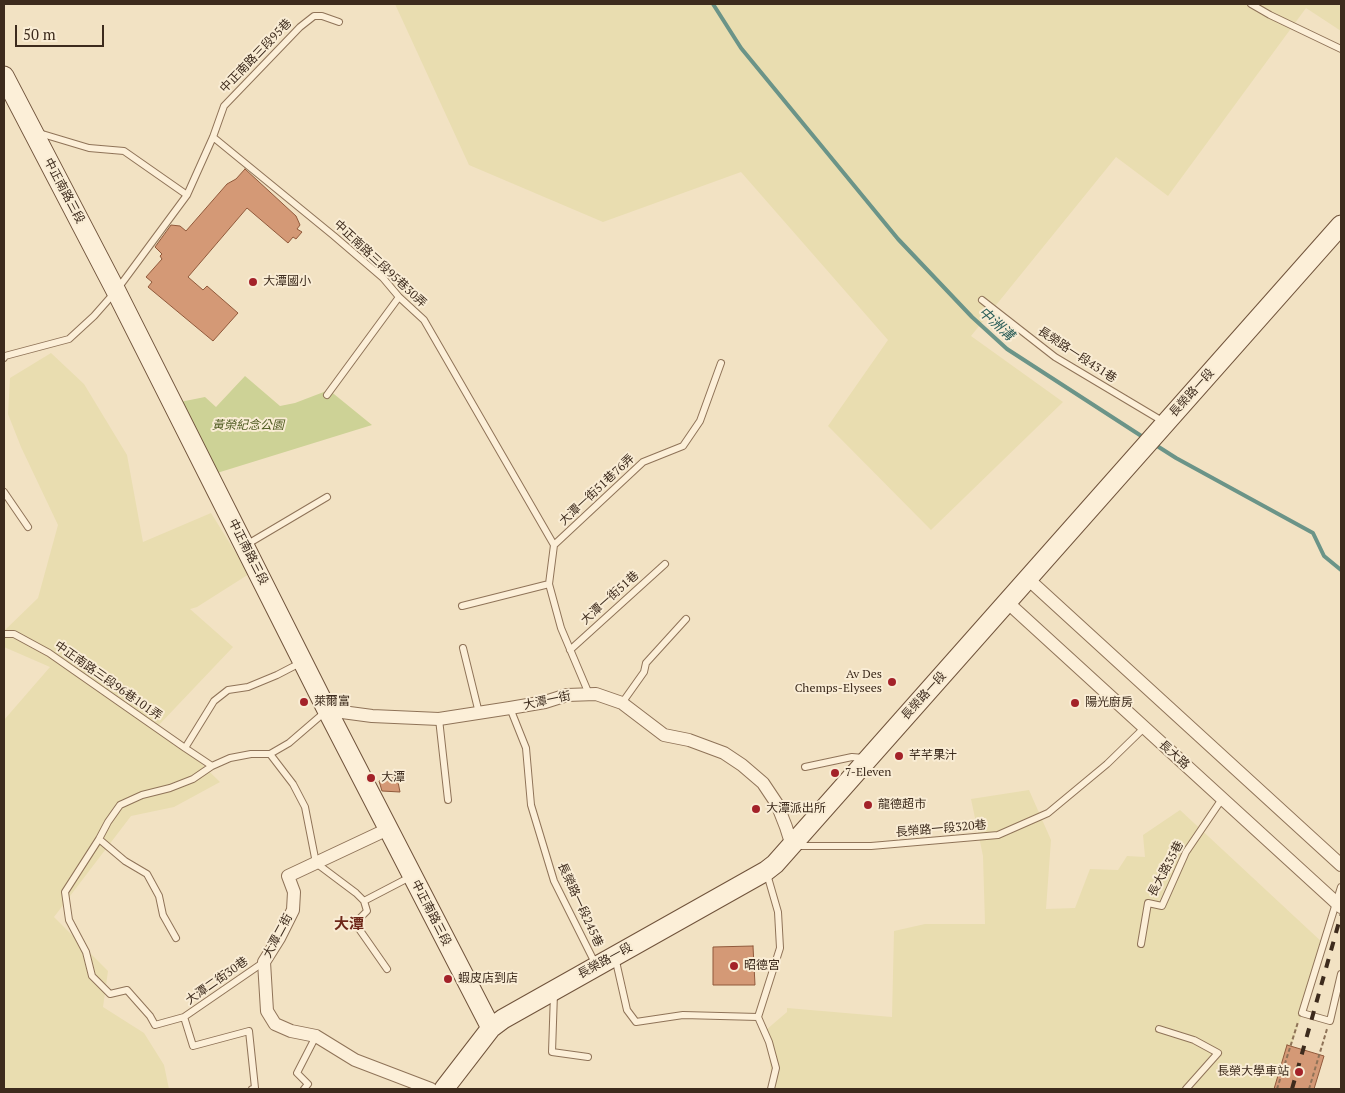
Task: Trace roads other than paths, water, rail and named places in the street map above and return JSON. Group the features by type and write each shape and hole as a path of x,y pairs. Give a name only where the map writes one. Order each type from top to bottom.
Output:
{"street":[{"name":"中正南路三段","path":"4,76 491,1028"},
{"name":"長榮路一段","path":"444,1089 491,1028 503,1019 766,872 792,846 1341,225"},
{"path":"1028,579 1341,865"},
{"name":"長大路","path":"1007,602 1339,905"},
{"name":"大潭一街","path":"327,710 372,716 439,719 544,702 567,695 596,694 622,703 664,735 689,740 724,753 742,765 763,783 776,804 792,846"},
{"name":"大潭二街","path":"388,829 288,876 294,892 293,910 264,962 267,1012 275,1024 291,1031 316,1036 355,1060 431,1089"}],"lane":[{"path":"1251,4 1340,48"},
{"name":"中正南路三段95巷","path":"4,358 5,356 68,339 94,316 116,292 187,194 213,137 224,106 300,27 314,16 322,16 339,22"},
{"path":"33,132 89,148 124,151 187,194"},
{"name":"中正南路三段95巷30弄","path":"213,137 383,278 399,297 424,320 554,545"},
{"path":"327,395 399,297"},
{"name":"長榮路一段431巷","path":"982,300 1055,357 1165,423"},
{"name":"大潭一街51巷76弄","path":"554,545 643,462 683,446 700,421 721,363"},
{"path":"4,492 28,527"},
{"path":"245,546 327,497"},
{"path":"554,545 548,584 561,628 589,694"},
{"name":"大潭一街51巷","path":"570,650 665,564"},
{"path":"462,606 548,584"},
{"path":"622,703 644,672 646,663 686,619"},
{"name":"中正南路三段96巷101弄","path":"4,634 14,634 49,653 212,766"},
{"path":"463,648 479,713"},
{"path":"185,748 214,701 228,690 248,687 277,676 303,662"},
{"name":"長榮路一段245巷","path":"510,708 526,748 531,805 554,881 596,966"},
{"path":"176,938 164,915 159,896 147,874 125,861 99,839 108,822 120,805 142,795 170,788 193,779 212,766 230,758 251,754 270,754 289,743 327,710"},
{"path":"439,719 448,800"},
{"name":"長榮路一段320巷","path":"792,846 871,846 998,835 1048,813 1107,764 1144,728"},
{"path":"270,754 293,784 305,807 316,863 356,893 364,902 367,911 358,920 356,926 387,969"},
{"path":"806,767 852,757 868,758"},
{"name":"長大路35巷","path":"1141,944 1148,903 1162,906 1186,852 1222,799"},
{"name":"大潭二街30巷","path":"99,839 65,892 69,920 86,952 92,976 110,994 127,990 150,1016 154,1025 184,1018 264,962"},
{"path":"766,872 778,912 780,948 758,1017 769,1042 776,1068 771,1089"},
{"path":"364,902 412,876"},
{"path":"1341,887 1339,905 1302,1013 1330,1021 1341,974"},
{"path":"615,956 627,1010 636,1022 683,1015 758,1017"},
{"path":"554,990 552,1052 588,1057"},
{"path":"184,1018 193,1046 249,1032 255,1088 252,1089"},
{"path":"1159,1029 1194,1040 1218,1052 1186,1089"},
{"path":"304,1089 308,1084 297,1073 316,1036"}],"waterway":[{"name":"中洲溝","path":"713,4 741,48 898,239 972,317 1007,349 1146,439"},
{"name":"中洲溝","path":"1154,444 1313,533 1324,556 1341,570"}],"railway":[{"path":"1292,1089 1341,915"}],"place":[{"name":"大潭國小","path":"253,282"},
{"name":"Av Des Chemps-Elysees","path":"892,682"},
{"name":"萊爾富","path":"304,702"},
{"name":"陽光廚房","path":"1075,703"},
{"name":"芊芊果汁","path":"899,756"},
{"name":"7-Eleven","path":"835,773"},
{"name":"大潭","path":"371,778"},
{"name":"龍德超市","path":"868,805"},
{"name":"大潭派出所","path":"756,809"},
{"name":"昭德宮","path":"734,966"},
{"name":"蝦皮店到店","path":"448,979"},
{"name":"長榮大學車站","path":"1299,1072"}],"district":[{"name":"大潭","path":"349,925"}],"park label":[{"name":"黃榮紀念公園","path":"248,426"}]}
